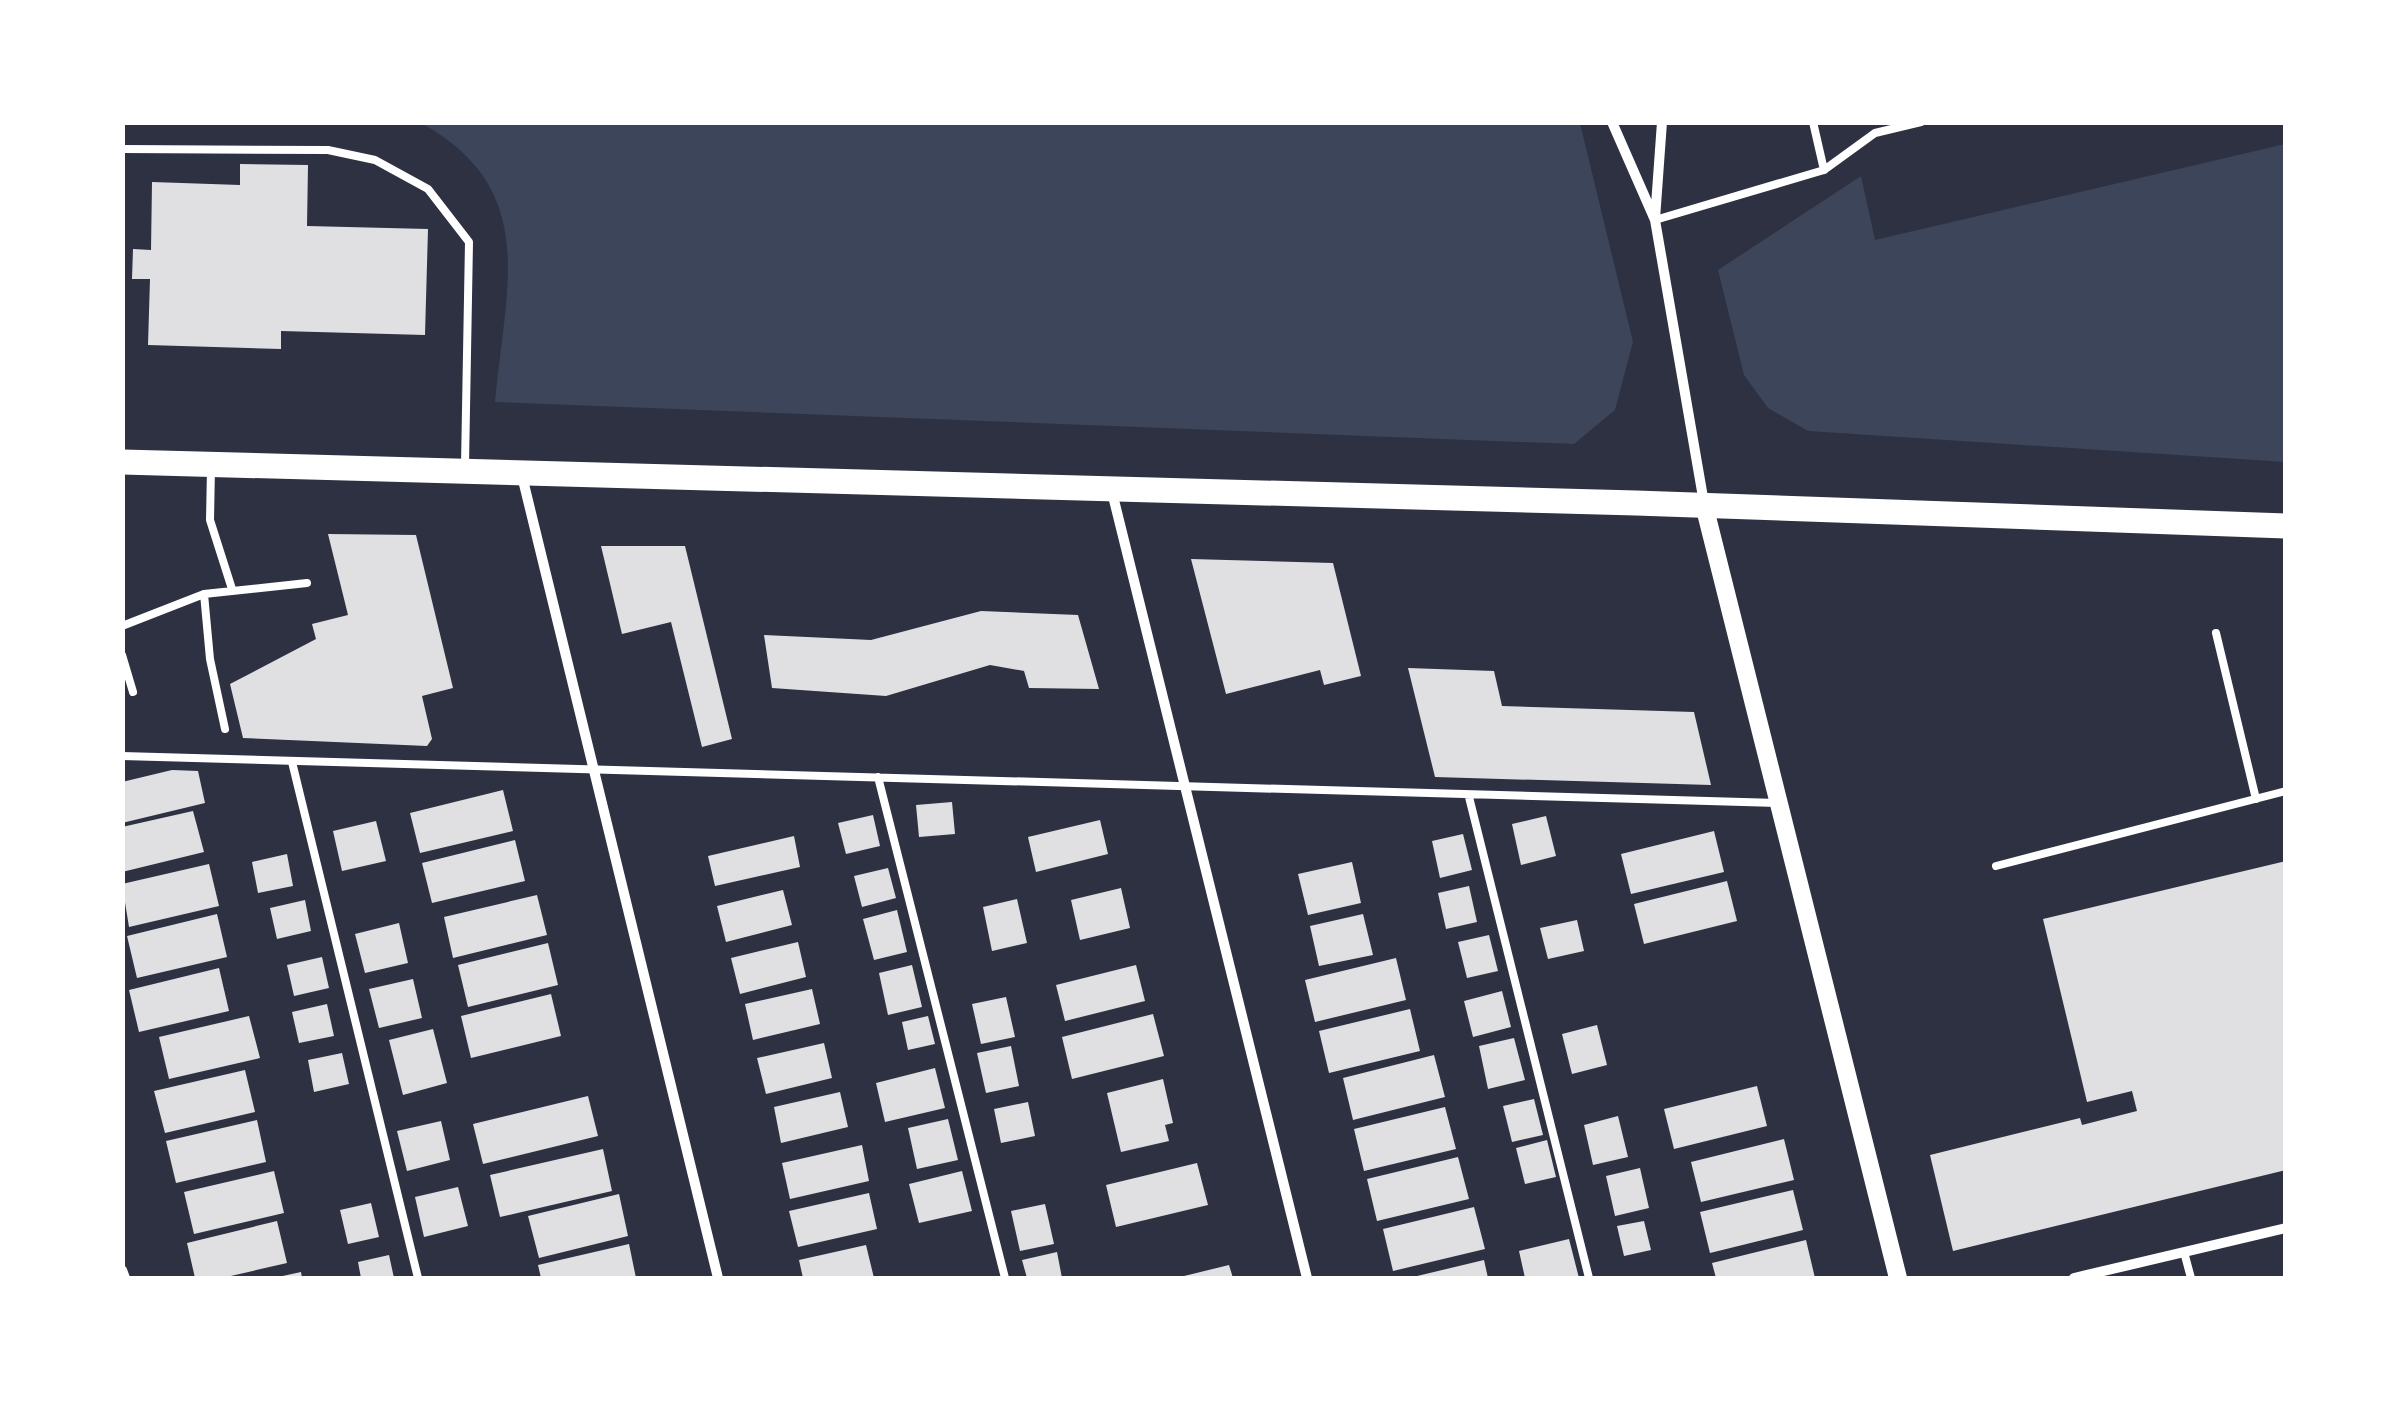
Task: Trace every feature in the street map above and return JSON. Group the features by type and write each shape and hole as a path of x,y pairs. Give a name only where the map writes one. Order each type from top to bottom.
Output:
{"main road":[{"path":"122,462 521,470 2286,526"}],"street":[{"path":"1612,122 1655,220"},
{"path":"1662,122 1655,220 1704,505 1898,1278"},
{"path":"521,470 718,1278"},
{"path":"1111,488 1306,1278"},
{"path":"2074,1278 2286,1228"},
{"path":"122,1270 124,1278"}],"lane":[{"path":"1813,122 1824,170"},
{"path":"1655,220 1824,170 1875,133 1921,122"},
{"path":"122,148 328,150 375,160 428,189 469,242 464,469"},
{"path":"212,464 210,520 232,589"},
{"path":"122,626 204,594 307,583"},
{"path":"204,594 210,659 225,728"},
{"path":"2216,634 2256,798"},
{"path":"122,655 132,692"},
{"path":"122,756 878,777 1183,790 1778,803"},
{"path":"292,762 418,1278"},
{"path":"878,777 1005,1278"},
{"path":"1996,866 2286,791"},
{"path":"1469,797 1589,1278"},
{"path":"2184,1252 2191,1278"}],"shaded area":[{"path":"421,123 1580,123 1633,342 1615,410 1574,444 495,402 508,281 507,245 500,210 485,178 459,149"},
{"path":"2285,144 2285,462 1808,431 1768,408 1744,375 1718,270 1861,176 1875,240"}],"building":[{"path":"240,164 308,165 307,226 428,229 425,335 281,331 281,349 148,345 150,279 132,279 133,249 151,250 152,182 240,185"},
{"path":"328,534 416,535 453,688 422,696 432,739 427,746 243,738 230,684 316,639 312,624 348,615"},
{"path":"601,546 685,546 732,739 702,747 671,622 622,634"},
{"path":"1191,559 1333,563 1361,676 1324,685 1320,670 1226,694"},
{"path":"981,611 1078,615 1099,689 1029,688 1024,671 990,665 886,696 772,688 764,635 871,640"},
{"path":"1408,668 1494,671 1502,706 1694,712 1711,785 1435,777"},
{"path":"172,770 198,771 205,803 122,823 122,782"},
{"path":"503,790 513,831 420,853 410,813"},
{"path":"952,802 955,834 919,837 916,805"},
{"path":"193,811 204,852 122,872 122,827"},
{"path":"873,815 880,846 846,854 838,823"},
{"path":"1546,816 1556,856 1521,865 1512,824"},
{"path":"1100,820 1108,854 1036,872 1028,837"},
{"path":"376,821 386,861 342,871 333,831"},
{"path":"1714,831 1724,872 1631,894 1621,854"},
{"path":"1463,834 1472,870 1440,878 1432,841"},
{"path":"794,836 800,867 715,886 708,856"},
{"path":"515,840 525,881 432,903 422,863"},
{"path":"287,854 293,886 258,893 252,862"},
{"path":"2286,861 2286,1170 1953,1251 1930,1155 2080,1118 2082,1125 2137,1111 2132,1091 2087,1102 2043,919"},
{"path":"1352,862 1361,903 1308,915 1298,874"},
{"path":"209,864 219,906 129,927 122,884"},
{"path":"888,868 896,898 862,907 854,876"},
{"path":"1727,881 1737,921 1644,944 1634,904"},
{"path":"1469,886 1477,922 1446,929 1438,893"},
{"path":"1121,888 1130,928 1080,940 1071,900"},
{"path":"783,890 792,925 726,942 717,906"},
{"path":"537,895 547,935 453,958 444,917"},
{"path":"1017,899 1027,943 992,951 983,907"},
{"path":"305,900 311,931 277,939 270,908"},
{"path":"897,910 907,952 874,960 863,919"},
{"path":"217,914 227,957 137,978 127,936"},
{"path":"1363,914 1373,955 1319,966 1310,926"},
{"path":"1577,920 1584,951 1548,959 1540,928"},
{"path":"399,923 408,963 365,973 355,934"},
{"path":"1489,935 1498,971 1467,978 1458,942"},
{"path":"798,942 806,977 740,994 731,958"},
{"path":"548,943 558,985 468,1007 458,965"},
{"path":"322,957 329,988 294,996 287,965"},
{"path":"1396,958 1406,1000 1315,1022 1305,980"},
{"path":"912,965 922,1007 888,1015 879,973"},
{"path":"1136,965 1145,1001 1065,1021 1056,985"},
{"path":"219,968 229,1011 139,1032 129,990"},
{"path":"413,979 422,1018 379,1028 369,989"},
{"path":"812,989 820,1024 753,1040 745,1004"},
{"path":"1502,991 1511,1027 1473,1037 1464,1001"},
{"path":"551,994 561,1036 471,1058 461,1016"},
{"path":"1006,997 1015,1037 981,1044 972,1004"},
{"path":"327,1004 334,1036 299,1043 292,1012"},
{"path":"1410,1009 1420,1051 1329,1073 1319,1031"},
{"path":"1153,1014 1164,1056 1072,1079 1062,1037"},
{"path":"249,1016 260,1058 169,1079 159,1037"},
{"path":"928,1016 935,1044 908,1050 902,1022"},
{"path":"1597,1025 1607,1065 1572,1074 1562,1034"},
{"path":"433,1029 447,1083 403,1095 389,1040"},
{"path":"1514,1038 1525,1080 1488,1089 1479,1046"},
{"path":"824,1043 832,1078 766,1094 757,1058"},
{"path":"1011,1046 1019,1086 986,1093 977,1053"},
{"path":"342,1053 349,1084 314,1092 308,1060"},
{"path":"1434,1055 1445,1097 1353,1120 1343,1078"},
{"path":"935,1068 945,1108 885,1122 876,1083"},
{"path":"245,1070 255,1112 165,1133 154,1091"},
{"path":"1163,1079 1173,1123 1165,1125 1169,1141 1121,1152 1107,1093"},
{"path":"1757,1086 1767,1126 1674,1149 1664,1109"},
{"path":"840,1092 848,1127 781,1143 774,1107"},
{"path":"588,1096 598,1136 483,1164 473,1124"},
{"path":"1534,1099 1543,1135 1512,1142 1503,1106"},
{"path":"1028,1102 1035,1136 1001,1143 994,1109"},
{"path":"1445,1107 1456,1149 1364,1171 1354,1129"},
{"path":"1618,1116 1628,1157 1593,1165 1584,1125"},
{"path":"948,1119 958,1160 917,1169 908,1128"},
{"path":"257,1120 266,1162 176,1183 166,1141"},
{"path":"441,1121 450,1160 407,1171 397,1131"},
{"path":"1784,1139 1794,1180 1701,1202 1691,1162"},
{"path":"1547,1140 1556,1177 1525,1184 1516,1148"},
{"path":"862,1145 869,1181 790,1199 782,1163"},
{"path":"603,1149 612,1191 500,1217 490,1175"},
{"path":"1458,1157 1469,1199 1377,1221 1367,1179"},
{"path":"1197,1163 1208,1205 1116,1227 1106,1185"},
{"path":"1640,1168 1649,1208 1615,1216 1606,1176"},
{"path":"274,1171 284,1213 194,1234 184,1192"},
{"path":"962,1171 972,1211 919,1223 909,1184"},
{"path":"458,1187 468,1226 424,1237 415,1197"},
{"path":"1793,1190 1803,1230 1710,1253 1700,1212"},
{"path":"869,1193 877,1229 798,1247 789,1211"},
{"path":"619,1194 628,1236 539,1258 528,1216"},
{"path":"371,1203 379,1237 348,1244 340,1210"},
{"path":"1045,1204 1054,1244 1020,1251 1011,1211"},
{"path":"1474,1207 1485,1249 1393,1271 1383,1229"},
{"path":"277,1221 287,1263 222,1278 195,1278 187,1243"},
{"path":"1644,1221 1651,1250 1624,1256 1617,1226"},
{"path":"1569,1239 1579,1278 1525,1278 1519,1251"},
{"path":"1806,1240 1815,1278 1716,1278 1712,1263"},
{"path":"629,1244 636,1278 541,1278 538,1265"},
{"path":"866,1245 874,1278 803,1278 799,1260"},
{"path":"1057,1252 1062,1278 1027,1278 1022,1260"},
{"path":"389,1255 394,1278 361,1278 358,1262"},
{"path":"1484,1260 1488,1278 1413,1278 1413,1277"},
{"path":"1229,1265 1233,1278 1180,1278 1180,1277"},
{"path":"301,1272 302,1278 278,1278 278,1277"}]}
